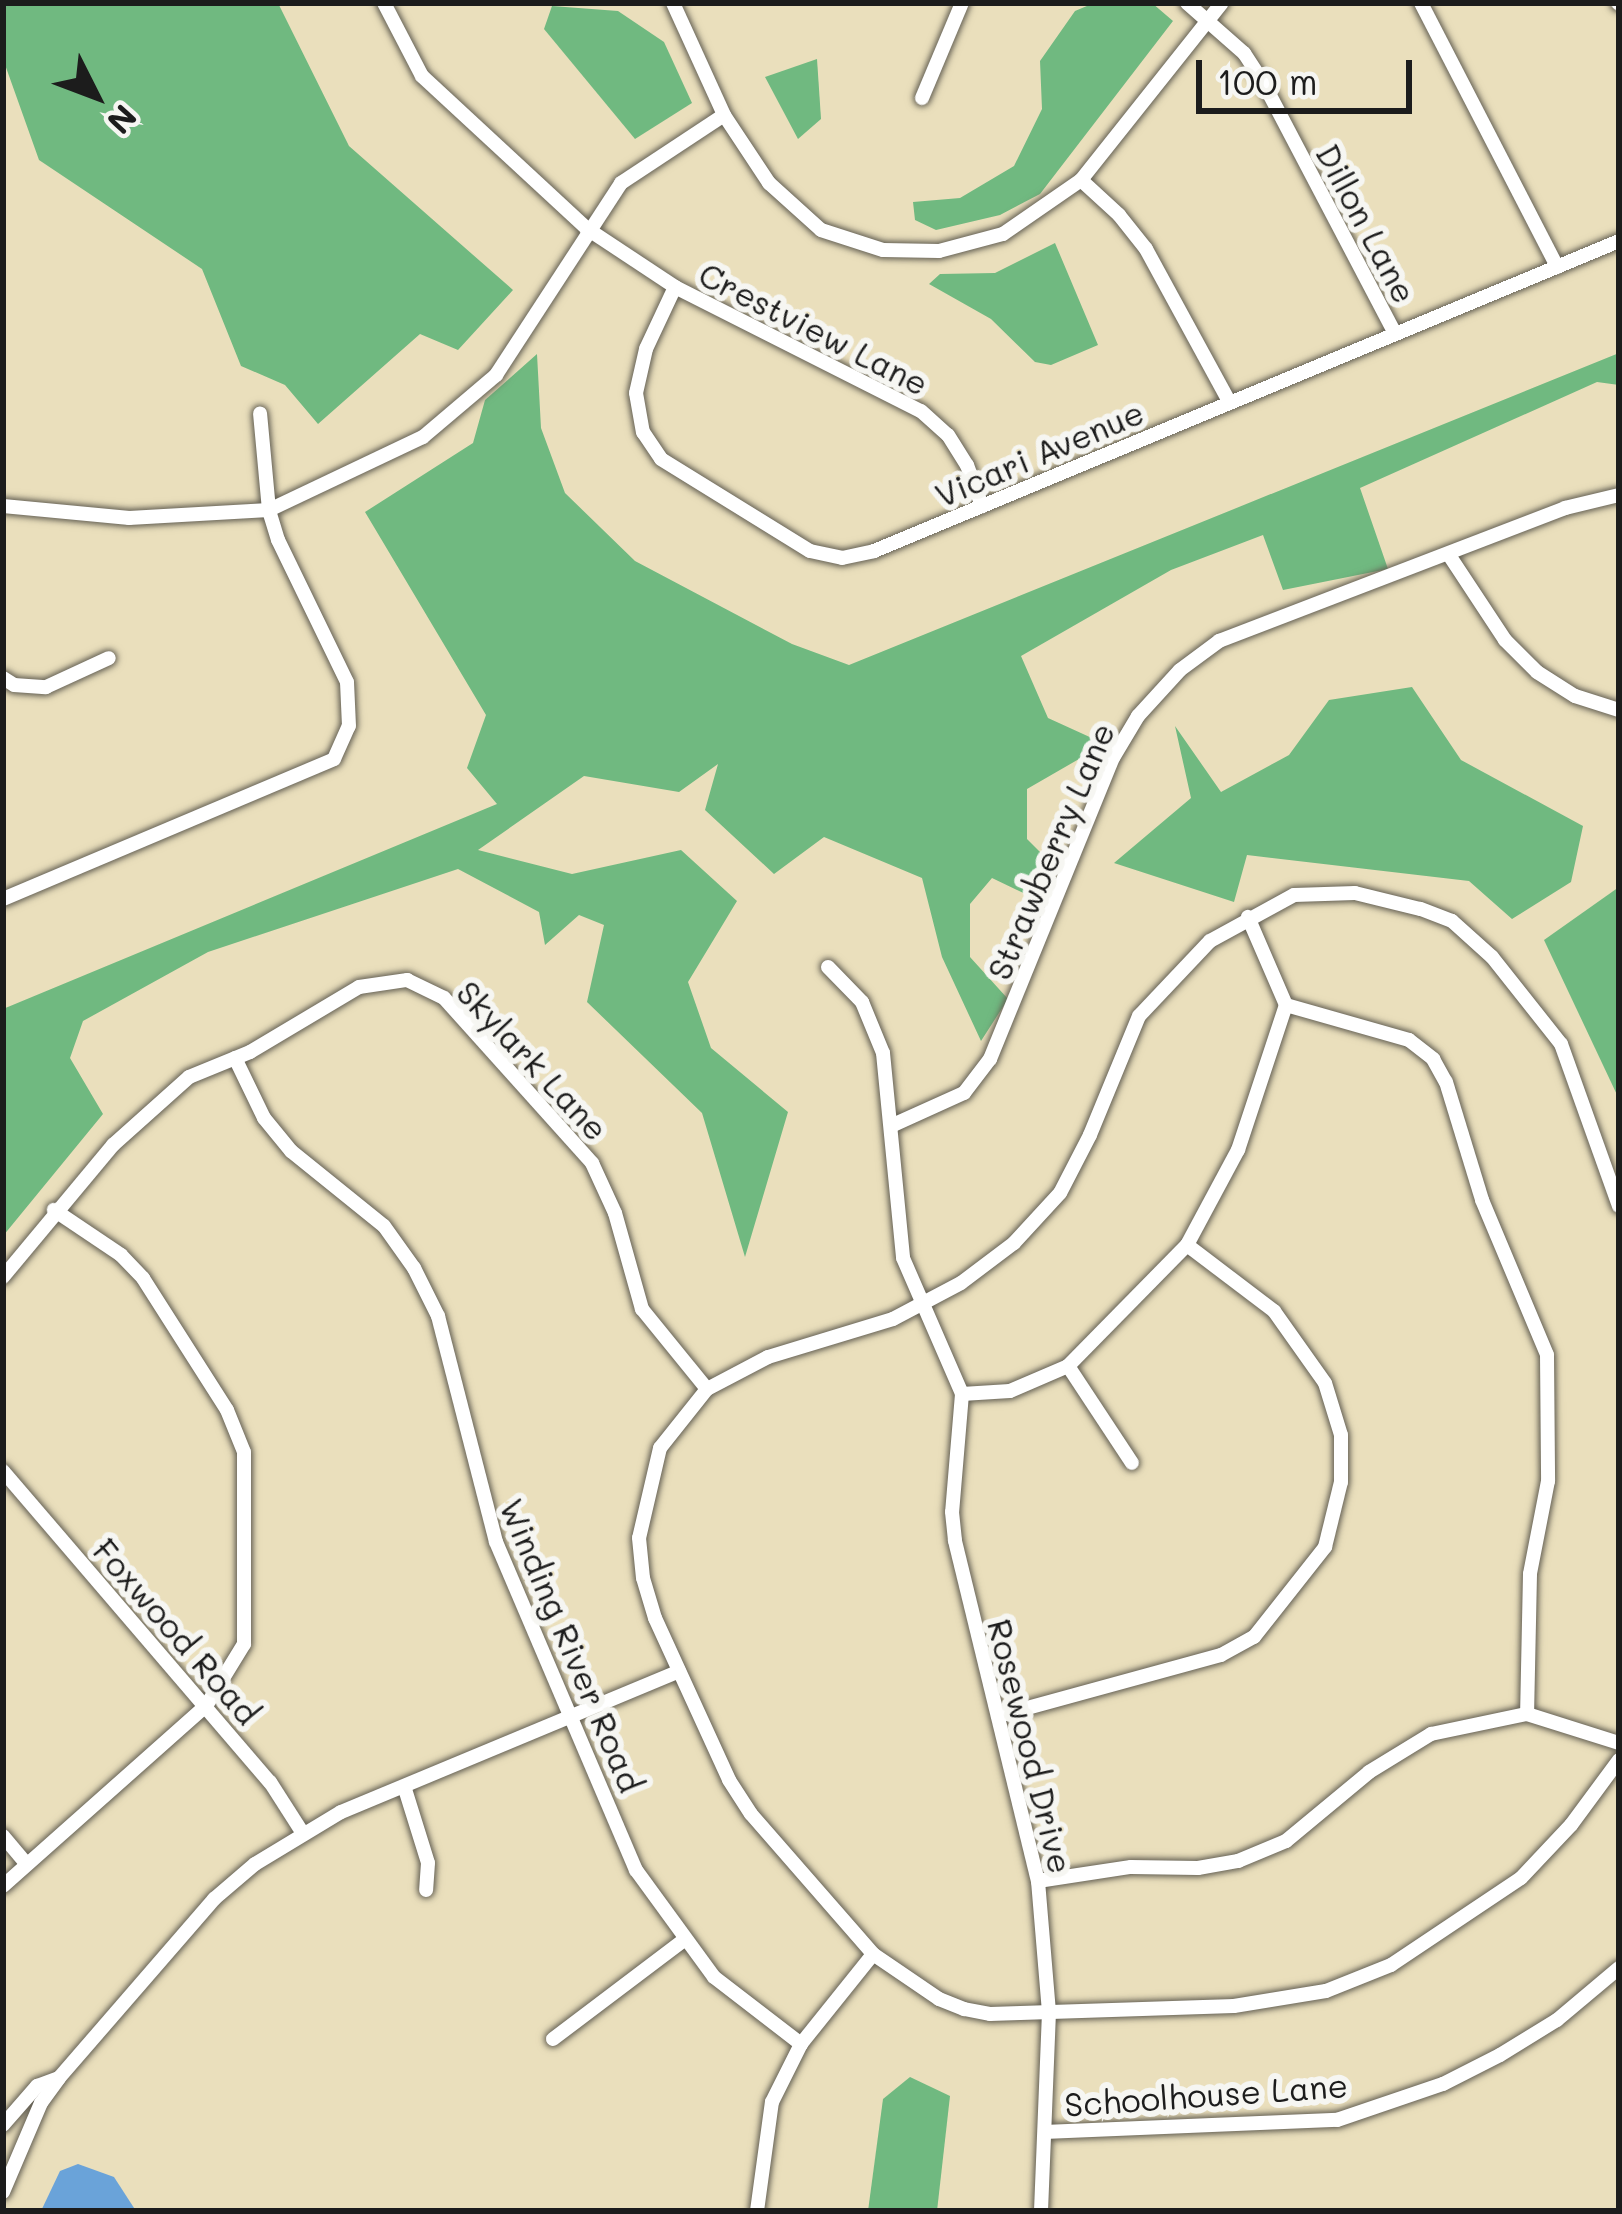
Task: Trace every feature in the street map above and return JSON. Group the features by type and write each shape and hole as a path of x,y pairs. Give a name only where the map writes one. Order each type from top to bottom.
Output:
{"street":[{"name":"Crestview Lane","path":"384,3 422,76 586,228 675,287 921,411 948,435 968,465 982,506"},
{"path":"673,3 724,115 769,183 821,230 883,250 939,251 1003,235 1081,180 1222,3"},
{"path":"922,98 962,3"},
{"name":"Dillon Lane","path":"1187,3 1244,53 1395,334"},
{"path":"1421,3 1557,267"},
{"path":"3,506 129,518 269,510 423,437 496,375 586,228 621,183 724,115"},
{"path":"1081,180 1146,249 1230,403"},
{"name":"Vicari Avenue","path":"675,287 646,350 636,393 643,432 661,459 810,551 842,558 874,551 1619,241"},
{"path":"3,899 334,759 349,726 346,682 269,510 260,412"},
{"name":"Strawberry Lane","path":"893,1125 964,1093 990,1059 1114,758 1138,716 1180,670 1219,641 1565,508 1619,495"},
{"path":"1449,555 1505,640 1537,672 1575,696 1619,710"},
{"path":"3,678 14,685 46,687 109,658"},
{"path":"1619,1206 1561,1044 1492,956 1452,921 1355,893 1294,895 1210,940 1139,1016 1090,1135 1060,1192 1014,1243 923,1304 859,1333 768,1357 707,1389 660,1448 642,1507 643,1578 729,1780 751,1814 873,1954 939,1999 964,2008 1049,2012 1234,2006 1326,1991 1391,1965 1521,1878 1571,1825 1619,1760"},
{"path":"962,1394 1010,1391 1068,1366 1187,1246 1238,1150 1286,1005 1248,917"},
{"name":"Rosewood Drive","path":"828,967 862,1002 883,1053 903,1258 962,1394 952,1512 1038,1881 1049,2012 1041,2211"},
{"name":"Skylark Lane","path":"3,1277 54,1210 113,1145 189,1078 235,1058 359,987 407,980 444,998 592,1163 615,1213 642,1310 707,1389"},
{"path":"1286,1005 1409,1040 1433,1059 1446,1082 1482,1200 1546,1355 1548,1481 1528,1593 1526,1714"},
{"name":"Winding River Road","path":"235,1058 264,1118 291,1151 384,1226 414,1268 438,1316 496,1542 636,1870 684,1940 741,2001 801,2044"},
{"path":"3,1886 206,1706 244,1644 244,1452 226,1411 143,1278 122,1255 54,1210"},
{"path":"998,1716 1221,1655 1254,1637 1324,1547 1341,1482 1341,1435 1325,1383 1274,1311 1187,1246"},
{"path":"1068,1366 1132,1463"},
{"name":"Foxwood Road","path":"3,1471 270,1782 302,1832"},
{"path":"3,2192 41,2103 59,2078 214,1899 302,1832 679,1671"},
{"path":"1038,1881 1131,1867 1198,1868 1238,1861 1286,1841 1369,1772 1431,1734 1526,1714 1619,1743"},
{"path":"405,1789 428,1863 426,1890"},
{"path":"3,1836 26,1863"},
{"path":"553,2039 684,1940"},
{"path":"757,2211 772,2102 801,2044 873,1954"},
{"name":"Schoolhouse Lane","path":"1045,2132 1337,2120 1443,2084 1500,2055 1557,2020 1619,1968"},
{"path":"3,2126 37,2086 59,2078"}],"green space":[{"path":"3,3 278,3 349,146 513,290 458,350 420,334 318,424 285,385 241,366 202,269 39,160 3,59"},
{"path":"1094,3 1152,3 1173,21 1040,194 1000,215 936,230 915,220 913,202 960,198 1014,166 1042,109 1040,61 1075,11"},
{"path":"552,6 618,11 664,42 692,103 635,139 544,29"},
{"path":"817,59 821,119 798,139 765,77"},
{"path":"1055,243 1098,345 1051,365 1035,362 991,319 929,284 940,274 995,273"},
{"path":"1619,353 1619,385 1597,382 1360,488 1388,569 1283,590 1263,535 1171,570 1021,656 1048,718 1105,744 1027,789 1027,839 1052,864 1034,898 992,878 970,904 970,957 1008,999 981,1041 942,957 922,878 824,837 774,874 705,810 718,764 679,792 584,776 478,850 572,874 681,850 737,901 688,982 711,1048 788,1112 745,1257 702,1113 587,1002 604,925 579,915 545,945 539,912 458,869 208,952 83,1021 70,1058 103,1114 3,1236 3,1009 497,804 467,768 486,715 365,512 473,443 485,400 537,354 541,428 565,493 635,561 792,644 849,665"},
{"path":"1412,687 1461,760 1583,826 1571,882 1512,919 1469,881 1247,855 1234,902 1114,863 1191,798 1175,726 1221,792 1289,755 1329,700"},
{"path":"1619,887 1619,1099 1544,940"},
{"path":"910,2077 950,2096 937,2211 868,2211 883,2099"}],"water":[{"path":"78,2164 114,2177 136,2211 41,2211 60,2171"}]}
